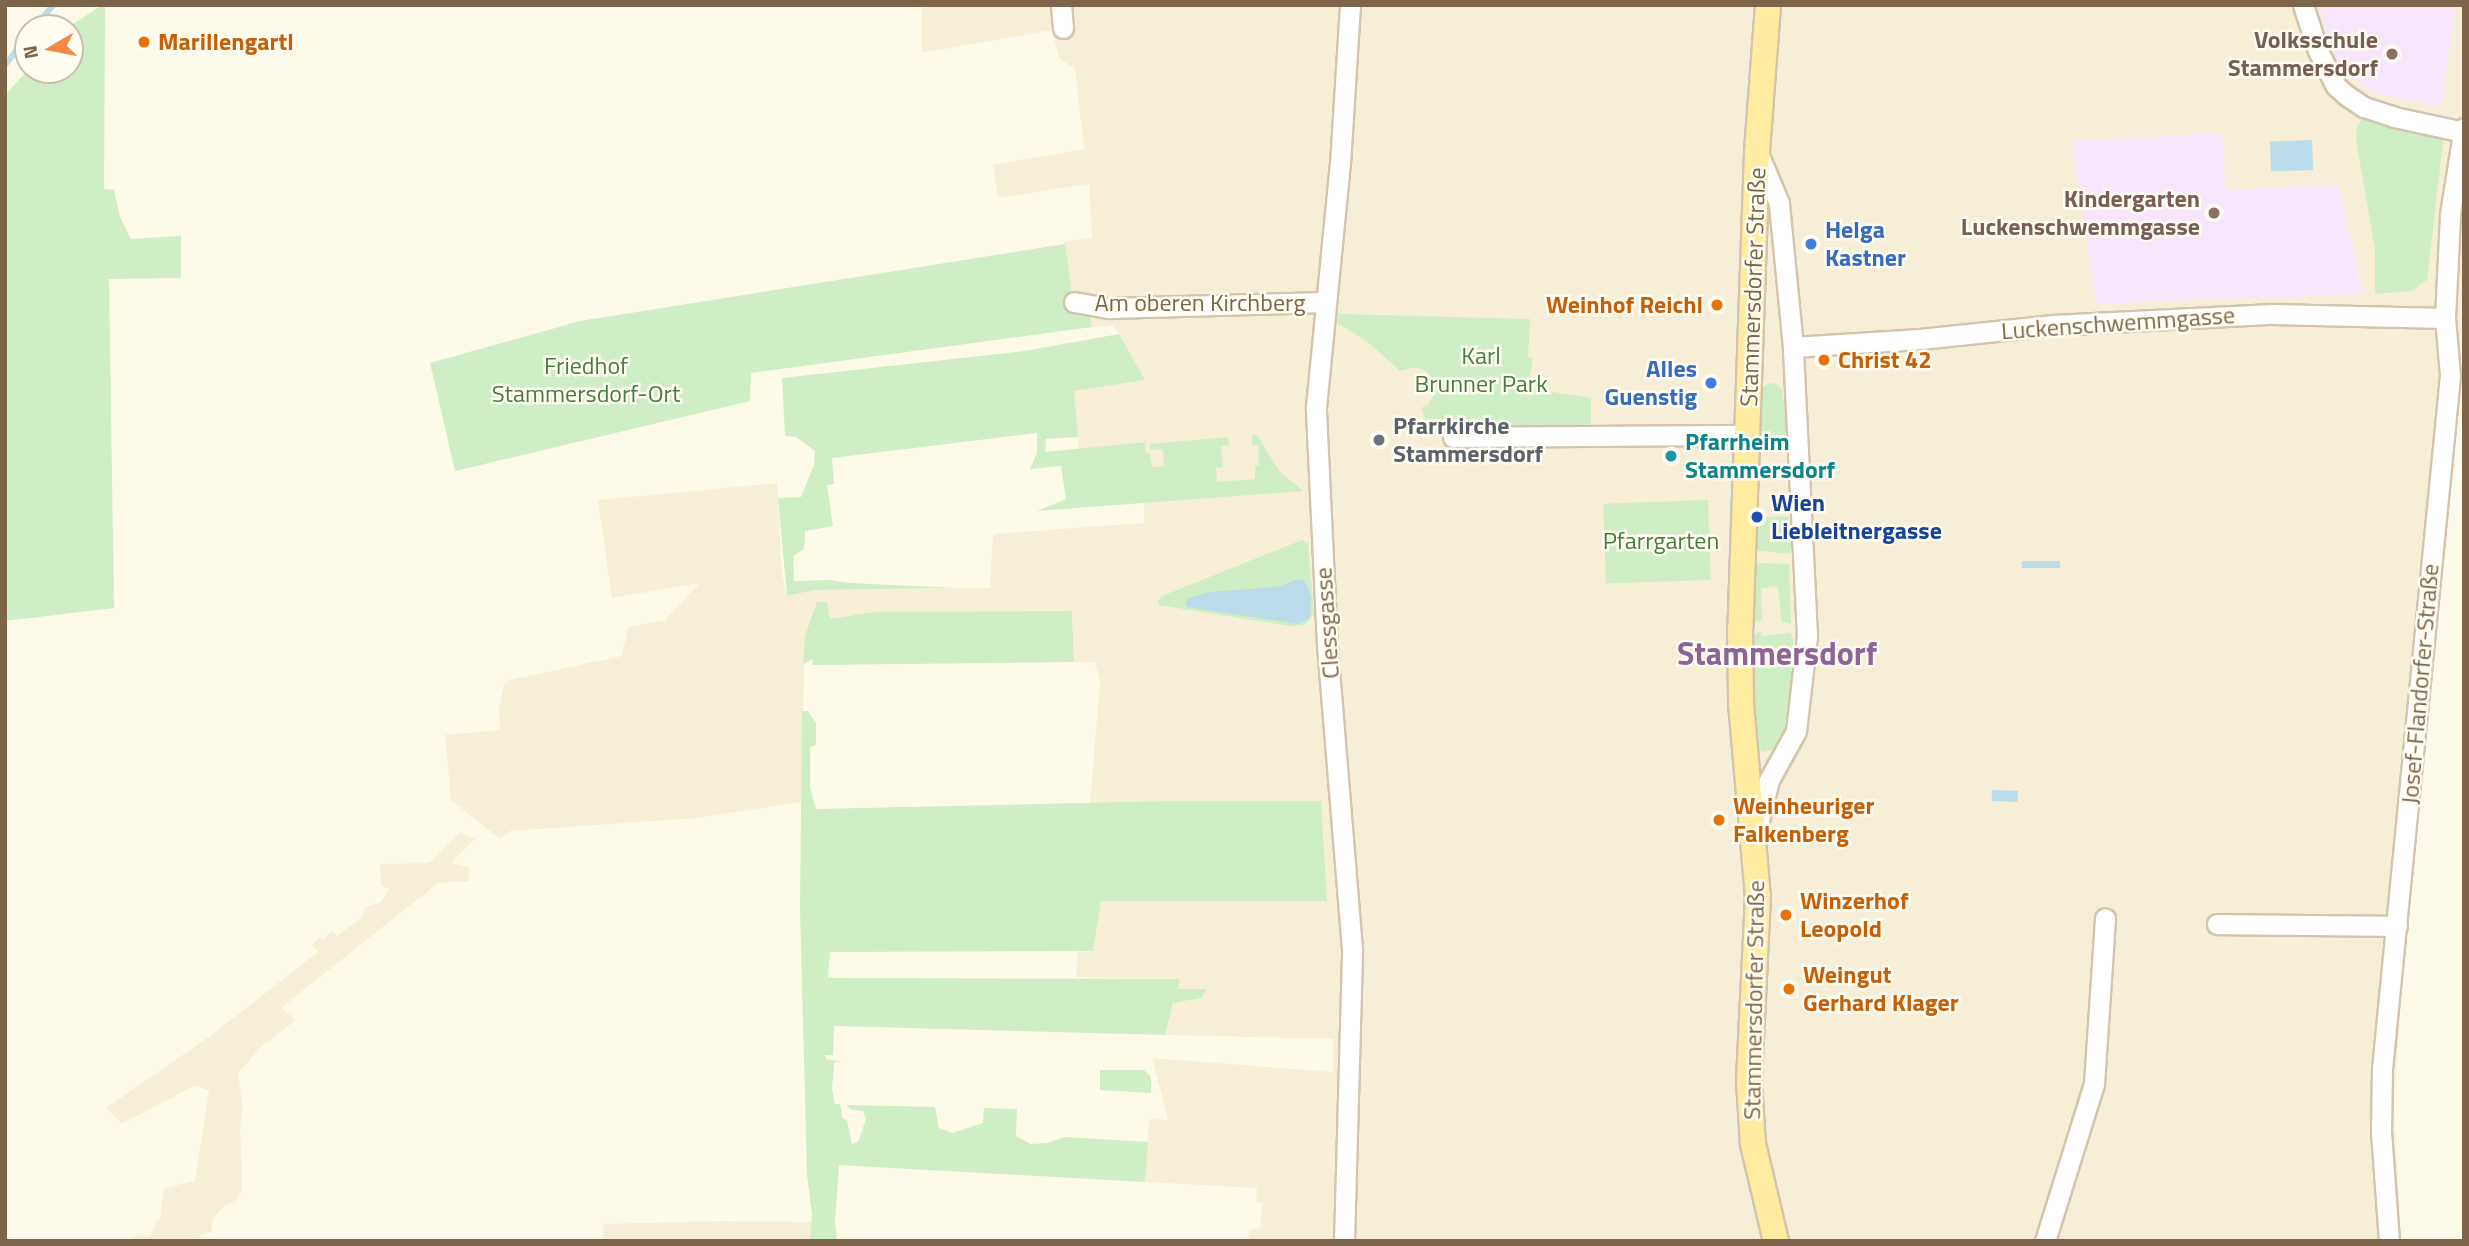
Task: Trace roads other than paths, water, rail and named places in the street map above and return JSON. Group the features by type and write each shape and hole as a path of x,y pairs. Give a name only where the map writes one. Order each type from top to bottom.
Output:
{"main road":[{"name":"Stammersdorfer Straße","path":"1768,5 1757,152 1741,605 1741,691 1758,896 1749,1082 1753,1144 1776,1241"}],"street":[{"path":"1061,5 1062,28"},
{"name":"Clessgasse","path":"1344,1241 1352,949 1321,524 1316,407 1340,164 1350,5"},
{"path":"2302,5 2318,51 2336,86 2346,95 2364,107 2394,117 2464,131"},
{"name":"Josef-Flandorfer-Straße","path":"2389,1241 2381,1132 2382,1082 2450,375 2445,318 2450,214 2464,131"},
{"name":"Stammersdorfer Straße","path":"1754,841 1769,780 1796,731 1807,636 1793,347 1779,203 1757,152"},
{"name":"Am oberen Kirchberg","path":"1074,302 1122,308 1325,302"},
{"name":"Luckenschwemmgasse","path":"1793,347 1920,340 2053,325 2273,314 2445,318"},
{"path":"1453,437 1749,435"},
{"path":"2045,1241 2094,1084 2105,918"},
{"path":"2217,924 2397,926"}],"water":[{"path":"2312,140 2313,170 2271,171 2270,141"},
{"path":"2022,561 2060,561 2060,568 2022,568"},
{"path":"1302,580 1307,585 1311,598 1310,618 1299,624 1187,607 1186,603 1188,598 1210,592 1277,587"},
{"path":"1992,790 2018,791 2018,802 1992,801"}],"waterway":[{"path":"46,14 53,5"},
{"path":"5,65 14,54"}],"place":[{"name":"Marillengartl","path":"144,42"},
{"name":"Volksschule Stammersdorf","path":"2392,54"},
{"name":"Kindergarten Luckenschwemmgasse","path":"2214,213"},
{"name":"Helga Kastner","path":"1811,244"},
{"name":"Weinhof Reichl","path":"1717,305"},
{"name":"Christ 42","path":"1824,360"},
{"name":"Alles Guenstig","path":"1711,383"},
{"name":"Pfarrkirche Stammersdorf","path":"1379,440"},
{"name":"Pfarrheim Stammersdorf","path":"1671,456"},
{"name":"Wien Liebleitnergasse","path":"1757,517"},
{"name":"Weinheuriger Falkenberg","path":"1719,820"},
{"name":"Winzerhof Leopold","path":"1786,915"},
{"name":"Weingut Gerhard Klager","path":"1789,989"}],"district":[{"name":"Stammersdorf","path":"1777,653"}],"park label":[{"name":"Karl Brunner Park","path":"1481,370"},
{"name":"Friedhof Stammersdorf-Ort","path":"586,380"},
{"name":"Pfarrgarten","path":"1661,541"}]}
